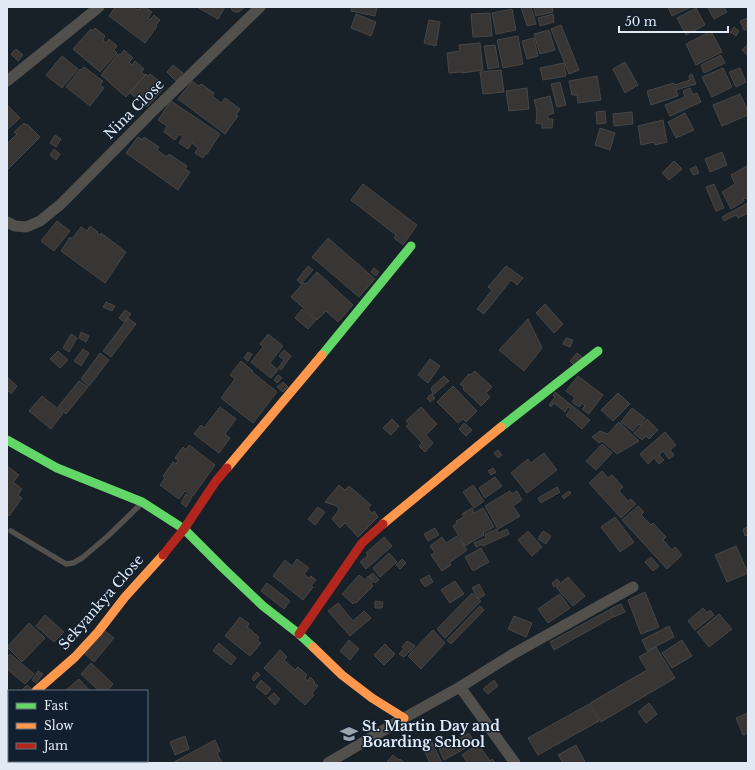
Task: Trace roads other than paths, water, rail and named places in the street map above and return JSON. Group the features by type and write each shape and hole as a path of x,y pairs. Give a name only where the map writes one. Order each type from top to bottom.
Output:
{"street":[{"path":"7,81 99,7"},
{"name":"Nina Close","path":"7,222 15,226 26,227 40,221 61,204 152,112 260,7"},
{"name":"Sekyankya Close","path":"37,690 75,657 98,632 125,597 184,529 216,481 411,246"},
{"path":"299,634 362,543 385,522 483,442 598,351"},
{"path":"7,440 57,468 142,502 184,529 263,606 299,634 342,675 372,698 404,718"},
{"path":"328,763 460,687 513,654 632,587"},
{"path":"460,687 515,763"}],"lane":[{"path":"11,530 66,564 73,563 82,558 108,536 142,502"}],"place":[{"name":"St. Martin Day and Boarding School","path":"349,734"}]}
